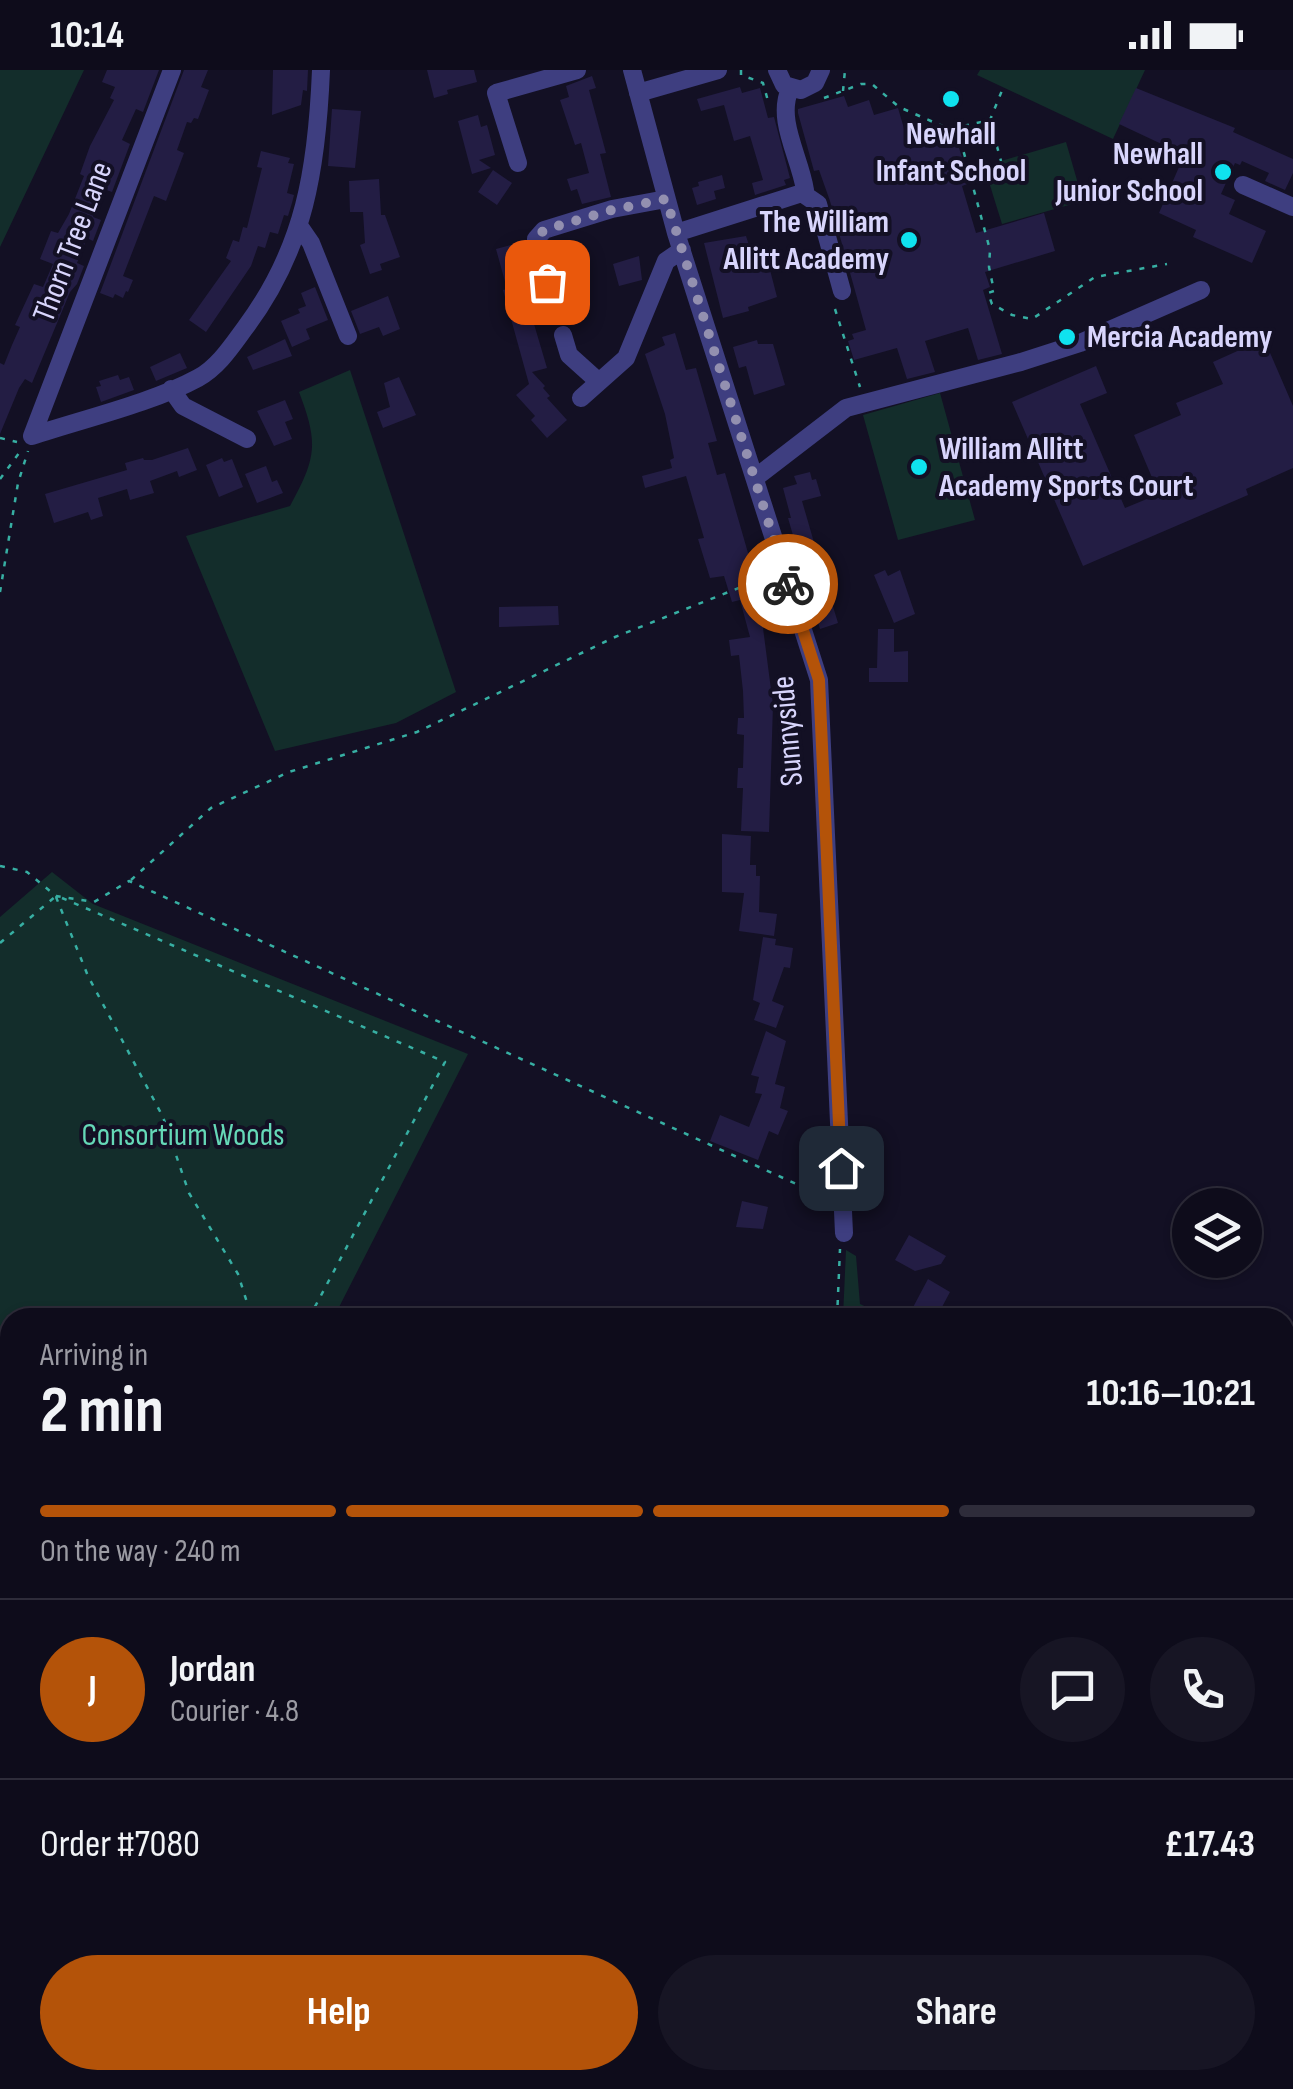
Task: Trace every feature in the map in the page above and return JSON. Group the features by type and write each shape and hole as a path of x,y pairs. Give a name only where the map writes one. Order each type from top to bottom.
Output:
{"street":[{"name":"Thorn Tree Lane","path":"32,436 172,70"},
{"path":"32,436 171,389 198,378 220,362 283,270 300,227 318,139 322,70"},
{"path":"518,163 496,92 577,70"},
{"name":"Sunnyside","path":"632,70 666,199 819,680 842,1238"},
{"path":"638,94 718,70"},
{"path":"777,70 780,80 790,89 801,90 811,87 821,70"},
{"path":"790,89 784,112 798,158 802,193"},
{"path":"1243,185 1293,207"},
{"path":"581,398 626,358 666,260 679,241 802,193"},
{"path":"802,193 818,204 842,291"},
{"path":"547,282 536,239 544,230 666,199"},
{"path":"300,227 311,243 348,336"},
{"path":"754,478 846,408 1036,358 1200,290"},
{"path":"563,335 569,355 598,382"},
{"path":"171,389 183,406 247,439"}],"path":[{"path":"741,70 741,76 764,84 771,112 784,112"},
{"path":"843,92 844,70"},
{"path":"810,102 861,84 872,84 900,107 949,129 990,120"},
{"path":"1001,161 990,120 1003,88"},
{"path":"957,127 990,250 994,290 988,292 992,304 1012,315 1032,319 1095,277 1167,264"},
{"path":"0,479 32,436"},
{"path":"0,592 18,483 32,436"},
{"path":"0,943 56,896 94,902 130,882 210,808 289,772 417,732 615,637 784,570"},
{"path":"0,866 27,872 56,896 445,1062 314,1308"},
{"path":"130,882 843,1205"},
{"path":"56,896 88,976 163,1117 188,1194 238,1274 249,1308"},
{"path":"837,1308 842,1238"}],"green space":[{"path":"0,70 84,70 0,247"},
{"path":"980,70 1145,70 1113,139 977,75"},
{"path":"1066,142 1083,201 1002,224 984,166"},
{"path":"350,370 456,692 396,723 275,751 186,536 290,506 312,450 310,425 299,392"},
{"name":"William Allitt Academy Sports Court","path":"940,393 975,520 898,540 863,415"},
{"name":"Consortium Woods","path":"52,872 93,904 468,1054 339,1308 0,1308 0,917"},
{"path":"846,1250 856,1256 860,1304 869,1308 843,1308"}],"building":[{"path":"107,70 159,70 143,112 136,109 122,140 130,144 112,192 104,189 93,217 101,220 93,241 87,238 77,263 84,266 77,284 70,292 32,383 25,379 19,388 0,434 0,363 4,365 20,327 15,325 34,284 43,287 53,264 40,259 51,231 58,233 69,214 84,176 80,174 90,146 114,100 110,98 115,87 102,82"},
{"path":"184,70 208,70 201,87 209,90 198,119 187,122 177,150 184,153 166,201 154,196 123,276 133,280 128,292 123,298 115,294 113,298 100,293"},
{"path":"273,70 308,70 307,91 303,90 301,105 272,115"},
{"path":"427,70 474,70 477,82 434,98"},
{"path":"592,76 596,88 589,90 606,153 600,154 611,197 582,204 577,189 571,191 567,179 589,173 581,143 575,145 560,100 569,97 566,86"},
{"path":"740,87 742,93 760,88 768,118 774,117 790,178 784,180 786,185 755,195 752,183 763,180 750,136 734,141 724,105 701,111 697,99"},
{"path":"1136,88 1235,128 1233,132 1293,159 1293,173 1285,190 1265,181 1269,173 1242,161 1240,165 1235,163 1221,194 1235,200 1229,214 1266,231 1252,263 1193,237 1196,230 1159,213 1179,167 1162,160 1168,147 1119,124"},
{"name":"The William Allitt Academy","path":"844,96 848,107 869,100 874,115 898,108 910,149 955,135 970,183 962,186 976,233 1044,213 1055,251 985,272 990,287 983,290 1002,354 978,360 968,328 925,341 935,372 907,379 897,348 854,360 848,341 854,339 852,334 866,330 830,201 819,170 814,171 798,113 798,109"},
{"path":"332,109 361,111 355,168 328,166"},
{"path":"478,115 481,127 487,125 495,155 479,160 491,168 472,174 458,121"},
{"path":"261,151 290,158 288,163 294,164 287,193 294,195 292,203 278,234 270,232 265,248 258,246 251,266 206,332 189,320 231,261 226,258 233,240 239,242 243,227 247,228 262,168 257,167"},
{"path":"493,170 512,183 497,205 478,192"},
{"path":"722,175 725,188 714,191 716,199 697,205 692,188 699,186 698,182"},
{"path":"379,179 381,215 385,215 400,257 380,264 382,270 370,274 360,245 365,243 363,212 350,212 349,181"},
{"path":"746,236 754,261 762,259 765,268 769,266 777,297 723,318 704,243"},
{"path":"515,244 527,298 533,296 541,322 534,324 547,368 532,372 545,386 550,396 547,398 567,420 547,438 531,420 535,416 516,395 529,384 496,249"},
{"path":"639,256 642,280 619,286 613,264"},
{"path":"315,287 328,320 306,329 310,339 292,347 281,321 300,313 298,309 306,306 301,293"},
{"path":"388,296 400,329 383,336 379,327 360,334 351,311"},
{"path":"675,333 686,370 696,368 717,441 708,443 717,475 725,473 769,626 763,628 773,705 769,832 741,831 743,788 737,788 738,768 743,768 744,735 737,734 738,718 744,718 743,691 739,655 731,656 729,640 750,637 740,600 732,602 724,576 710,578 698,539 704,538 686,476 645,488 642,476 672,468 670,460 674,458 665,414 645,354 665,345 662,337"},
{"path":"285,339 292,356 253,370 247,357"},
{"name":"Mercia Academy","path":"1264,339 1293,406 1293,468 1246,489 1248,495 1083,566 1012,402 1096,366 1107,393 1080,404 1125,508 1159,494 1134,435 1181,415 1176,403 1223,384 1213,362"},
{"path":"757,340 758,344 773,344 785,385 754,395 746,366 739,368 733,347"},
{"path":"180,353 187,368 156,381 150,367"},
{"path":"118,375 120,380 129,377 134,390 101,402 96,387 101,386 99,381"},
{"path":"399,377 416,415 383,428 377,412 390,407 384,383"},
{"path":"285,400 293,419 285,422 292,439 274,446 257,411"},
{"path":"188,448 197,470 179,477 177,471 150,481 154,493 130,500 127,489 98,498 103,516 91,520 88,512 54,523 45,494 127,470 125,463 152,460"},
{"path":"222,458 224,462 232,459 243,487 219,497 206,465"},
{"path":"266,466 272,482 277,480 283,493 257,503 245,474"},
{"path":"810,472 821,496 802,501 820,563 825,562 835,588 830,589 838,623 820,629 783,488 797,484 794,476"},
{"path":"885,570 888,576 900,570 915,614 894,623 874,575"},
{"path":"558,606 559,625 499,627 499,607"},
{"path":"878,629 894,629 894,652 908,651 908,682 869,682 869,668 877,668"},
{"path":"722,834 751,836 750,865 756,865 756,876 760,876 759,912 777,914 774,936 739,931 744,893 722,892"},
{"path":"763,937 776,939 775,945 793,948 790,968 784,967 772,1001 784,1006 776,1028 754,1020 760,1003 753,1000"},
{"path":"766,1031 786,1041 775,1084 785,1087 780,1108 788,1111 778,1135 769,1131 758,1160 710,1141 720,1115 749,1127 762,1094 755,1093 759,1077 751,1075"},
{"path":"742,1201 768,1207 763,1229 736,1227"},
{"path":"909,1235 946,1256 941,1264 915,1271 895,1260"},
{"path":"928,1279 950,1292 944,1308 913,1308"}],"way so far":[{"path":"547,282 536,239 544,230 666,199 788,584"}],"place":[{"name":"Newhall Infant School","path":"951,99"},
{"name":"Newhall Junior School","path":"1223,172"},
{"name":"The William Allitt Academy","path":"909,240"},
{"name":"Mercia Academy","path":"1067,337"},
{"name":"William Allitt Academy Sports Court","path":"919,467"}],"route":[{"path":"788,584 819,680 841,1168"}]}
